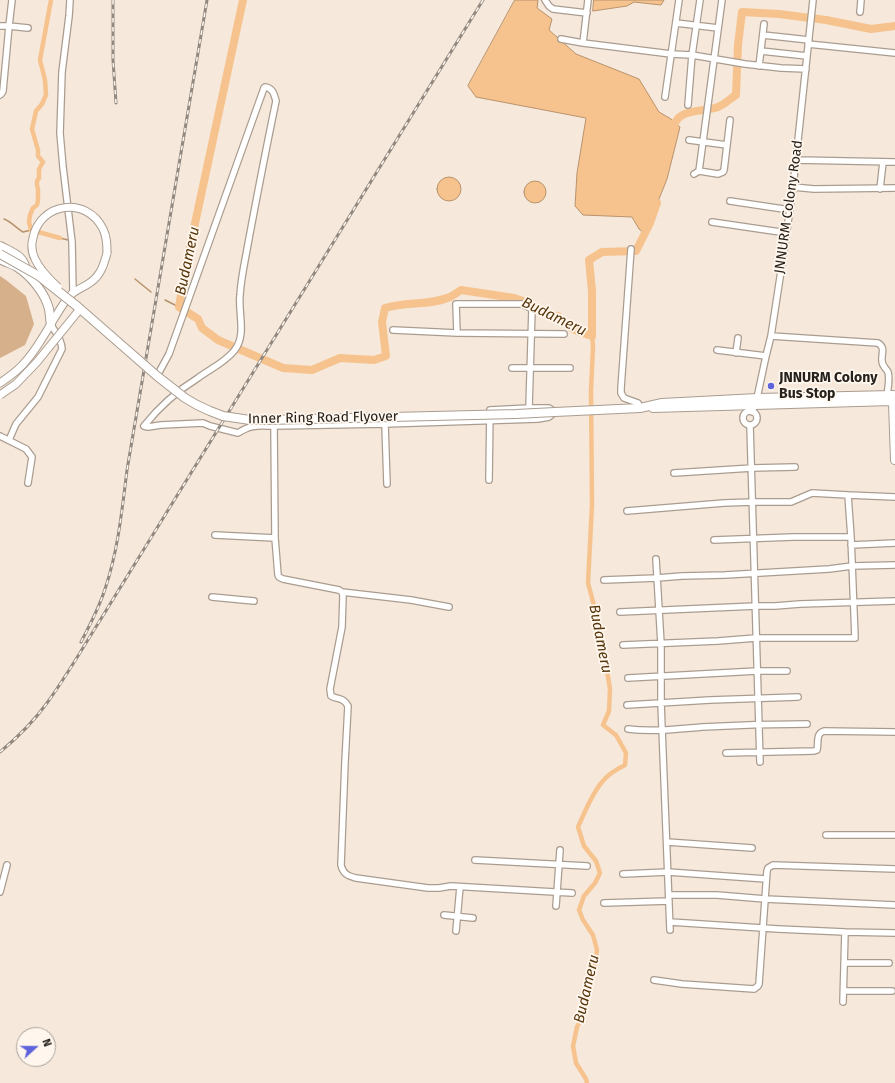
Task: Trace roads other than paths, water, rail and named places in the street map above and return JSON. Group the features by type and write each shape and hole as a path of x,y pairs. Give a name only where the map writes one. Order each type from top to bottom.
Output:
{"main road":[{"path":"0,246 20,257 25,263 26,275"},
{"name":"Inner Ring Road Flyover","path":"0,254 39,276 185,398 223,416 250,420 360,418 516,414 640,408 662,403 754,405 891,400"},
{"path":"0,259 17,268 38,288 44,297 48,308 50,325"},
{"path":"891,400 895,460"}],"street":[{"path":"0,95 3,91 12,0"},
{"path":"70,0 62,72 60,133 72,242 74,292"},
{"path":"545,0 549,6 553,8 586,13"},
{"path":"583,43 588,0"},
{"path":"665,97 679,0"},
{"path":"688,105 692,55 700,0"},
{"path":"722,0 704,142 696,172 718,174 723,172 730,120"},
{"name":"JNNURM Colony Road","path":"754,405 771,336 787,233 813,0"},
{"path":"860,12 861,0"},
{"path":"676,23 718,28"},
{"path":"759,66 764,24"},
{"path":"0,26 28,28"},
{"path":"763,35 895,53"},
{"path":"561,39 671,54 692,55 733,63 806,69"},
{"path":"761,51 807,56"},
{"path":"157,376 168,354 264,88 265,86 269,87 273,92 276,101 239,296 242,328 239,342 235,350 222,362 182,388 164,404 144,426 148,427 161,424 203,424 238,433 254,425 385,424 490,421 538,419 549,417 555,412 549,408 490,410 490,421 489,480"},
{"path":"689,140 727,145"},
{"path":"796,160 895,162"},
{"path":"880,188 882,162"},
{"path":"793,187 814,189 895,188"},
{"path":"730,201 790,210"},
{"path":"0,383 26,362 67,299 74,292 92,282 104,266 107,253 107,241 103,228 94,216 83,210 70,207 59,208 47,214 36,228 32,242 34,258 43,272 79,308 37,362 16,384 0,395"},
{"path":"712,222 787,233"},
{"path":"631,249 621,388 624,398 638,403 640,408"},
{"path":"457,333 456,304 522,304 532,309 530,335 529,408"},
{"path":"9,440 16,424 38,397 62,349 62,345 55,331 50,325"},
{"path":"393,330 530,335 564,334"},
{"path":"771,336 878,343 883,348 882,364 888,373 891,400"},
{"path":"736,353 738,338"},
{"path":"717,350 766,356"},
{"path":"512,368 570,368"},
{"path":"750,425 754,423 756,419 754,405"},
{"path":"750,425 745,423 743,416 754,405"},
{"path":"385,424 387,484"},
{"path":"750,425 760,762"},
{"path":"274,426 274,538 279,577 339,590 342,592 411,600 448,607"},
{"path":"0,436 26,448 32,458 28,482"},
{"path":"674,473 795,467"},
{"path":"628,511 753,502 791,502 812,493 895,497"},
{"path":"623,644 661,644 756,638 854,638 851,537 848,495"},
{"path":"215,535 274,538"},
{"path":"714,540 851,537"},
{"path":"851,545 895,543"},
{"path":"656,558 661,644 661,703 670,930"},
{"path":"604,580 725,575 829,569 852,566 895,565"},
{"path":"342,592 344,594 342,627 330,689 332,696 343,700 348,706 342,870 348,876 356,878 428,888 460,887 572,893"},
{"path":"212,597 254,601"},
{"path":"620,612 895,601"},
{"path":"628,678 757,671 787,671"},
{"path":"627,705 758,697 798,697"},
{"path":"628,728 637,730 662,730 758,724 806,724"},
{"path":"726,753 814,751 818,748 818,735 820,732 895,732"},
{"path":"826,835 895,835"},
{"path":"667,842 752,848"},
{"path":"556,906 560,850"},
{"path":"475,860 587,866"},
{"path":"0,892 7,865"},
{"path":"654,980 682,984 756,988 759,984 767,870 773,865 895,869"},
{"path":"623,874 668,872 766,879"},
{"path":"456,931 460,887"},
{"path":"604,903 717,895 765,899 895,904"},
{"path":"444,915 457,915 474,918"},
{"path":"670,922 763,928 895,933"},
{"path":"843,1002 845,932"},
{"path":"844,963 888,963"},
{"path":"844,991 892,991"}],"waterway":[{"path":"51,0 40,60 45,80 46,95 42,104 36,111 32,129 38,150 38,156 43,162 39,169 39,178 37,181 37,205 33,208 29,222 31,230 60,238"},
{"name":"Budameru","path":"243,0 185,270 179,307 198,319 202,328 218,340 283,368 312,370 340,358 374,360 386,356 382,322 385,308 434,302 450,297 461,290 514,298 529,303 548,315 558,316 573,329 592,336 592,291 589,260 602,252 636,251 650,223 657,203"},
{"path":"673,132 678,118 683,115 690,112 718,107 736,95 738,45 742,12 779,14 826,20 871,29 895,26"},
{"path":"4,219 23,232 31,230"},
{"path":"60,238 68,240"},
{"path":"135,279 151,292"},
{"path":"165,300 179,307"},
{"name":"Budameru","path":"587,1083 576,1063 573,1046 577,1027 583,1015 593,975 597,950 593,935 583,920 579,910 584,896 595,883 600,873 596,861 584,846 578,827 588,804 604,779 625,765 626,753 616,735 603,725 609,711 610,689 600,628 588,583 592,505 592,336"}],"railway":[{"path":"113,0 113,60 116,103"},
{"path":"81,642 103,596 116,545 127,470 207,0"},
{"path":"0,752 37,716 67,673 483,0"}],"place":[{"name":"JNNURM Colony Bus Stop","path":"771,386"}]}
